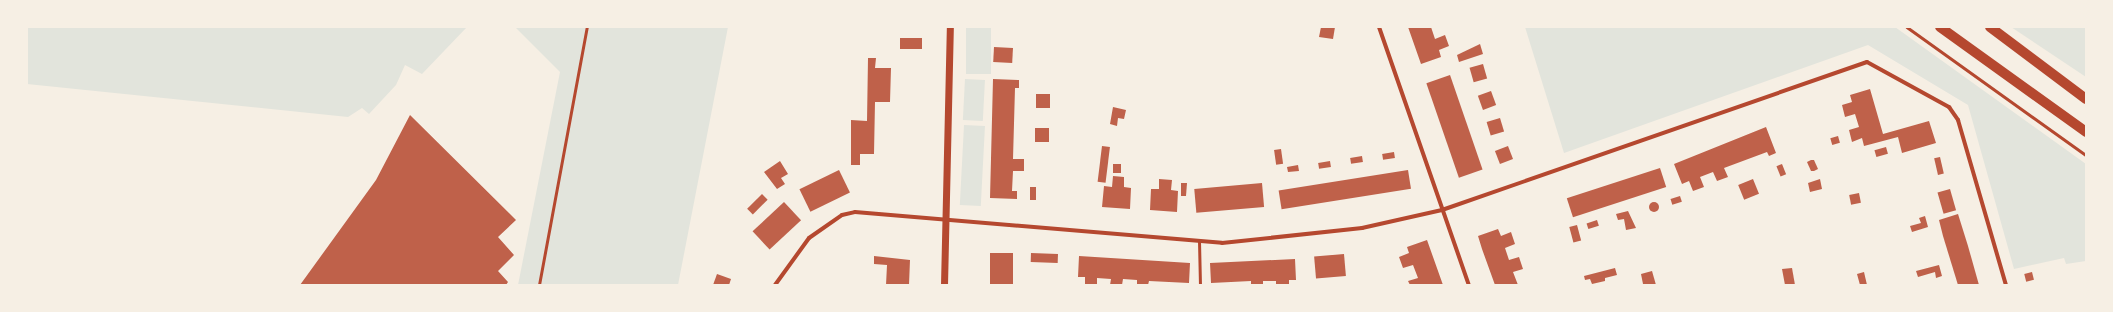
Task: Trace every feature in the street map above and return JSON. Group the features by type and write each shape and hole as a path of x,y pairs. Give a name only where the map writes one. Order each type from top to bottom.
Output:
{"main road":[{"path":"1940,27 2086,132"},
{"path":"1990,27 2086,99"}],"street":[{"path":"944,285 944,219 950,27"},
{"path":"1379,27 1469,285"},
{"path":"775,285 809,238 842,215 868,212 1222,243 1362,228 1442,210 1867,62 1949,107 1958,120 2006,285"}],"lane":[{"path":"1199,241 1200,285"}],"path":[{"path":"539,285 588,27"},
{"path":"1907,27 2086,155"}],"shaded area":[{"path":"27,27 467,27 422,74 405,65 396,85 369,114 362,108 348,117 27,84"},
{"path":"515,27 728,27 678,285 518,285 560,72"},
{"path":"966,27 991,27 991,74 966,74"},
{"path":"1525,27 1895,27 2086,164 2086,261 2066,264 2064,258 2014,269 1968,105 1868,45 1564,153"},
{"path":"2011,27 2086,27 2086,77"},
{"path":"965,79 985,80 983,121 963,120"},
{"path":"964,125 985,126 981,206 960,205"}],"building":[{"path":"1321,27 1335,27 1333,39 1319,37"},
{"path":"1408,27 1431,27 1435,39 1445,35 1449,46 1439,50 1441,57 1421,64"},
{"path":"900,38 922,38 922,49 900,49"},
{"path":"1480,44 1483,54 1459,62 1457,55"},
{"path":"994,47 1013,48 1012,63 993,62"},
{"path":"868,58 876,58 875,68 891,68 890,102 875,102 874,154 860,154 860,165 851,165 851,120 867,121"},
{"path":"1483,64 1487,78 1474,82 1470,68"},
{"path":"1450,75 1483,170 1459,178 1426,83"},
{"path":"993,79 1019,80 1019,88 1015,88 1013,159 1024,159 1024,171 1013,171 1012,191 1017,191 1017,199 990,198"},
{"path":"1870,89 1883,134 1929,121 1936,143 1902,153 1898,137 1864,146 1862,138 1852,142 1849,130 1859,127 1855,114 1845,117 1842,105 1852,102 1850,95"},
{"path":"1491,91 1496,105 1483,110 1478,96"},
{"path":"1036,94 1050,94 1050,108 1036,108"},
{"path":"1113,107 1126,110 1124,119 1118,118 1117,126 1110,124"},
{"path":"410,115 516,220 498,237 514,255 498,271 508,282 506,285 300,285 376,180"},
{"path":"1500,118 1504,131 1491,135 1487,122"},
{"path":"1766,127 1776,153 1769,156 1767,152 1724,168 1728,177 1717,181 1713,172 1700,177 1704,187 1693,191 1689,181 1682,184 1674,164"},
{"path":"1035,128 1049,128 1049,142 1035,142"},
{"path":"1838,136 1840,143 1832,145 1830,138"},
{"path":"1102,146 1110,147 1106,183 1098,182"},
{"path":"1508,146 1513,159 1500,164 1495,151"},
{"path":"1886,147 1888,154 1876,157 1874,150"},
{"path":"1281,149 1283,164 1276,165 1274,150"},
{"path":"1394,152 1395,158 1383,160 1382,154"},
{"path":"1362,156 1363,162 1351,164 1350,158"},
{"path":"1940,157 1944,174 1938,175 1934,158"},
{"path":"1814,160 1818,169 1814,171 1811,171 1807,162"},
{"path":"780,161 788,174 781,178 785,184 777,189 764,172"},
{"path":"1330,161 1331,167 1319,169 1318,163"},
{"path":"1113,164 1121,164 1121,173 1113,173"},
{"path":"1782,164 1786,174 1781,176 1776,166"},
{"path":"1298,165 1299,171 1288,172 1287,167"},
{"path":"1660,168 1666,187 1573,217 1567,198"},
{"path":"839,170 850,192 810,212 799,189"},
{"path":"1408,170 1411,189 1282,209 1279,190"},
{"path":"1113,176 1124,177 1124,187 1131,188 1130,209 1102,207 1104,186 1112,187"},
{"path":"1159,179 1172,180 1171,190 1178,191 1177,212 1150,210 1151,189 1159,189"},
{"path":"1753,179 1759,194 1744,200 1738,185"},
{"path":"1820,179 1822,189 1810,192 1808,183"},
{"path":"1181,183 1187,183 1186,196 1181,196"},
{"path":"1262,183 1264,207 1196,213 1194,189"},
{"path":"1030,187 1036,187 1036,200 1030,200"},
{"path":"1950,189 1956,210 1944,214 1938,193"},
{"path":"1859,193 1861,203 1851,205 1849,195"},
{"path":"762,194 768,200 753,215 747,209"},
{"path":"1680,196 1682,202 1672,205 1670,199"},
{"path":"784,202 801,220 770,250 753,231"},
{"path":"1652,202 1656,202 1659,207 1656,212 1652,212 1649,209 1649,205"},
{"path":"1628,211 1636,228 1626,230 1624,219 1618,220 1616,214"},
{"path":"1958,214 1979,285 1958,285 1943,236 1939,220"},
{"path":"1925,216 1928,227 1912,232 1910,226 1921,223 1919,218"},
{"path":"1597,220 1599,226 1588,229 1587,223"},
{"path":"1577,225 1581,240 1573,243 1569,227"},
{"path":"1498,229 1501,236 1511,232 1515,244 1505,248 1509,260 1519,257 1523,269 1513,272 1518,285 1495,285 1482,249 1478,236"},
{"path":"1427,240 1443,285 1410,285 1408,281 1418,278 1413,265 1403,268 1399,257 1409,253 1407,247"},
{"path":"990,253 1013,253 1013,285 990,285"},
{"path":"1031,253 1058,254 1058,263 1031,262"},
{"path":"1344,254 1346,276 1316,279 1314,257"},
{"path":"874,256 910,260 909,285 886,285 887,265 874,264"},
{"path":"1079,256 1190,263 1189,283 1149,281 1148,285 1137,285 1137,280 1123,279 1122,285 1110,285 1111,279 1097,278 1097,285 1085,285 1085,277 1078,277"},
{"path":"1295,259 1296,280 1289,280 1289,285 1276,285 1276,281 1263,281 1263,285 1251,285 1251,281 1211,283 1210,263"},
{"path":"1939,265 1942,276 1936,278 1935,272 1918,277 1916,271"},
{"path":"1615,268 1617,275 1605,278 1605,281 1592,284 1590,279 1585,280 1584,276"},
{"path":"1792,268 1795,285 1785,285 1782,269"},
{"path":"1652,271 1656,285 1643,284 1641,274"},
{"path":"1864,272 1867,285 1860,285 1857,274"},
{"path":"2032,272 2034,280 2026,282 2024,274"},
{"path":"717,274 731,279 729,285 713,285"}]}
